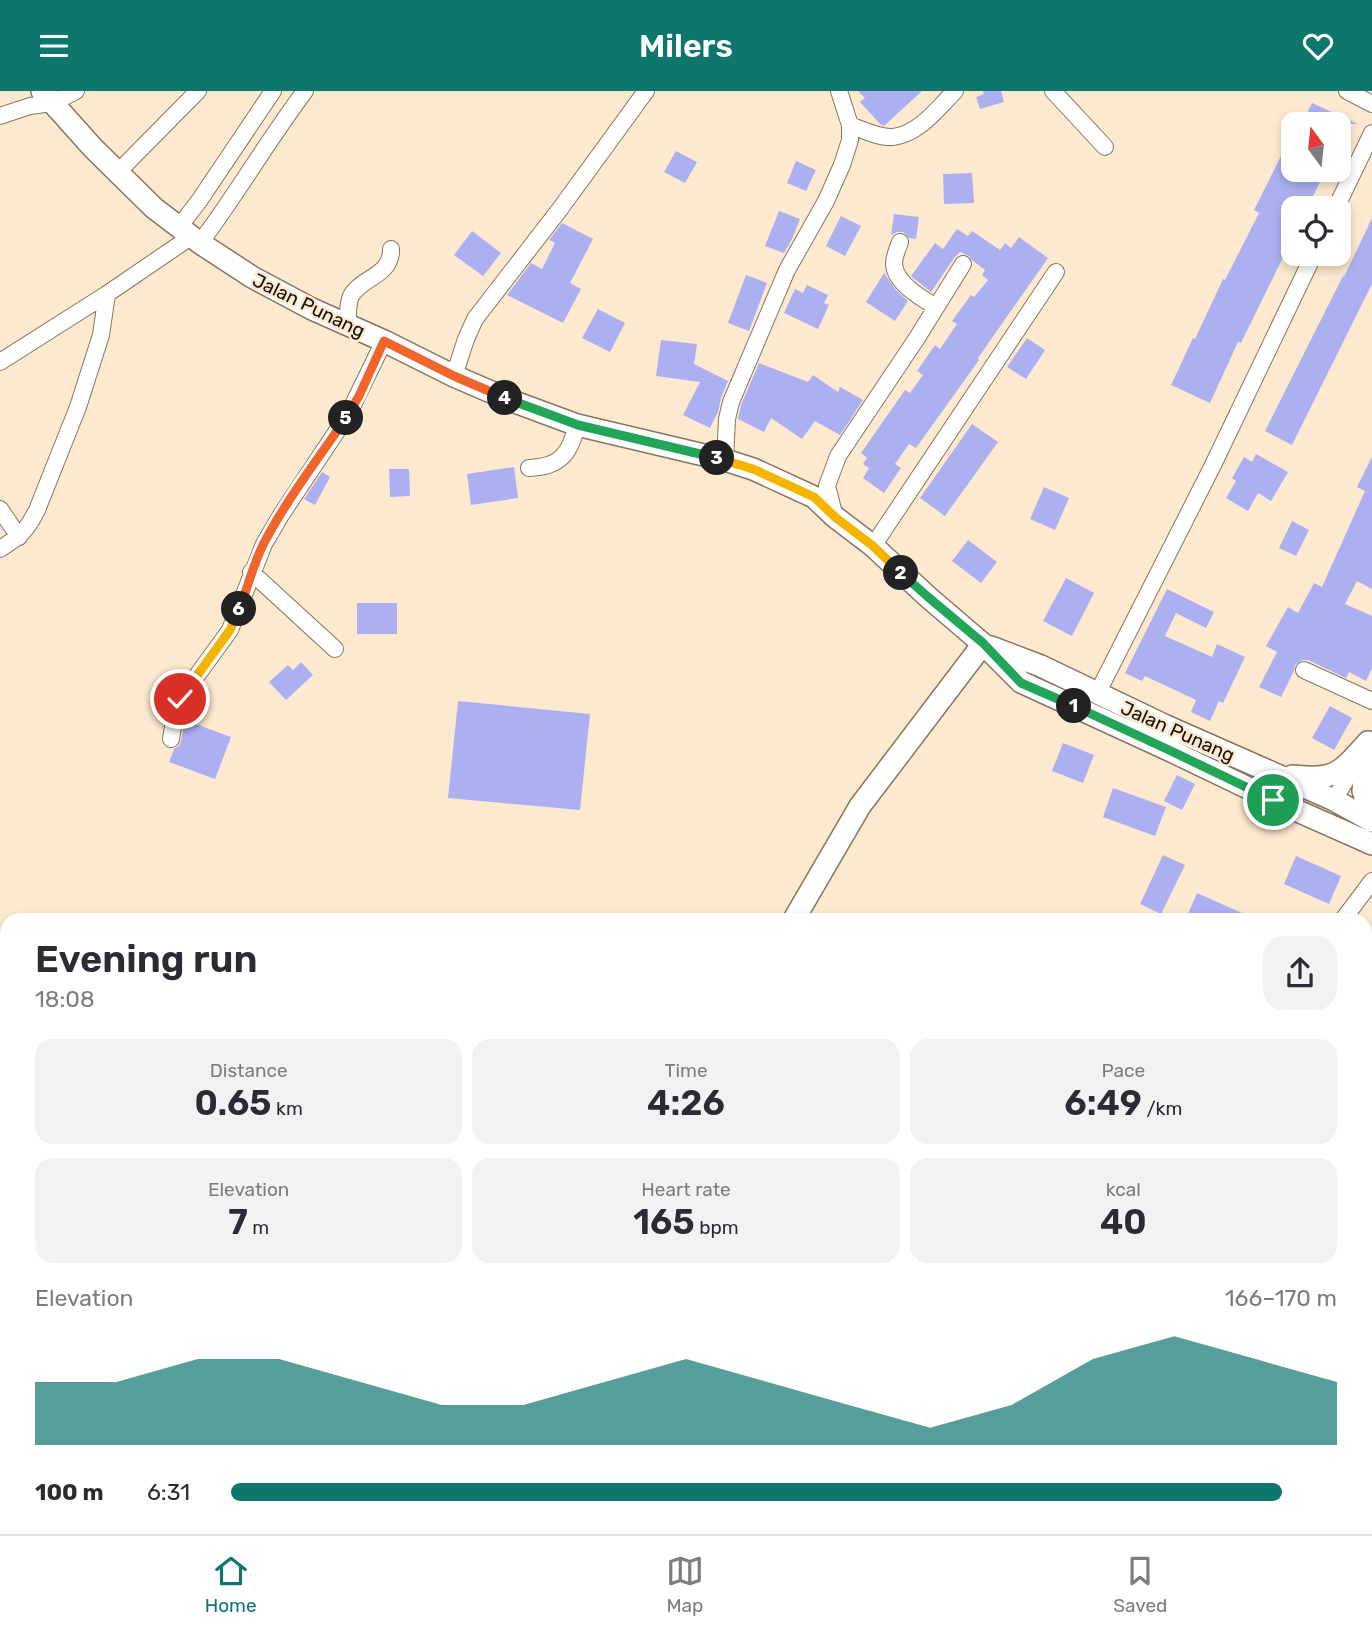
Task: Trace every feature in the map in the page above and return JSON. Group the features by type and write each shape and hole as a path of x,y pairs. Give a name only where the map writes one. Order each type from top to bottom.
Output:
{"street":[{"path":"0,116 47,97 76,91"},
{"path":"118,172 198,91"},
{"path":"190,236 199,201 273,91"},
{"path":"224,259 219,232 222,215 305,91"},
{"path":"454,376 475,319 646,91"},
{"path":"724,460 731,402 787,270 826,201 850,140 850,125 839,91"},
{"path":"850,125 869,133 893,137 917,129 955,91"},
{"path":"1053,91 1105,147"},
{"path":"1347,91 1372,104"},
{"name":"Jalan Punang","path":"47,97 155,208 190,236 252,277 312,309 512,401 578,425 753,469 814,497 983,643 1021,683 1372,844"},
{"path":"1342,196 1372,133"},
{"path":"155,208 170,209 199,201"},
{"path":"0,362 107,294 222,215"},
{"path":"900,242 894,263 897,273 903,282 936,307"},
{"path":"348,325 351,295 382,271 391,255 391,249"},
{"path":"835,517 827,486 838,456 963,264"},
{"path":"1097,694 1213,465 1308,266"},
{"path":"873,546 1056,272"},
{"path":"0,549 19,537 29,526 37,510 78,407 101,335 107,294"},
{"path":"171,739 180,699 230,630 264,544 349,414 384,341"},
{"path":"529,468 544,468 557,461 572,447 578,425"},
{"path":"0,509 19,537"},
{"path":"251,572 335,649"},
{"path":"798,913 860,806 983,643"},
{"name":"Jalan Punang","path":"983,643 1041,666 1097,694 1334,800 1372,821"},
{"path":"1304,670 1372,701"},
{"path":"1323,822 1370,739"},
{"path":"1276,775 1315,779 1335,774 1344,769 1370,739"},
{"path":"1370,739 1363,791 1372,813"},
{"path":"1348,913 1372,881"}],"building":[{"path":"858,91 922,91 884,126 860,102 865,98"},
{"path":"983,91 1001,91 1004,102 980,109 976,97 984,94"},
{"path":"1312,103 1332,112 1308,112"},
{"path":"676,151 697,162 685,183 664,172"},
{"path":"1281,156 1281,182 1320,182 1313,196 1281,196 1281,261 1241,343 1238,342 1210,403 1171,385 1259,213 1254,210"},
{"path":"796,161 816,170 806,191 787,183"},
{"path":"972,173 974,203 944,204 943,174"},
{"path":"779,211 800,219 784,253 765,246"},
{"path":"894,214 919,217 916,239 909,238 903,232 891,235"},
{"path":"841,216 861,226 845,256 826,246"},
{"path":"1372,218 1372,284 1292,445 1265,431"},
{"path":"562,223 593,239 570,283 581,289 563,323 507,295 531,263 542,269 555,243 549,240"},
{"path":"957,229 968,236 972,231 1000,250 1005,243 1011,248 1019,237 1048,258 916,448 909,444 895,464 901,468 884,493 863,478 869,468 863,464 867,458 861,453 905,390 910,393 923,375 917,371 935,345 940,349 957,324 952,321 971,295 974,297 988,280 982,275 985,270 960,252 931,292 911,276 935,243 943,249"},
{"path":"472,231 501,253 483,276 454,255"},
{"path":"884,273 908,301 895,321 866,302"},
{"path":"746,275 767,283 749,331 728,323"},
{"path":"807,285 828,295 824,303 829,305 818,329 784,313 795,289 803,293"},
{"path":"598,309 625,323 610,352 582,338"},
{"path":"1027,338 1045,350 1026,379 1007,367"},
{"path":"661,340 697,344 694,364 728,381 710,428 683,415 700,382 656,376"},
{"path":"759,363 808,382 813,375 838,392 840,387 863,400 840,435 815,421 802,439 771,418 764,432 738,419 741,405"},
{"path":"972,424 998,442 945,516 920,498"},
{"path":"1256,454 1288,472 1271,501 1258,493 1248,511 1226,498 1236,481 1232,478 1244,457 1252,462"},
{"path":"1372,457 1372,589 1357,581 1345,604 1372,616 1372,668 1366,681 1349,672 1346,678 1308,660 1302,660 1295,665 1281,697 1259,687 1277,652 1266,646 1288,607 1298,613 1314,583 1322,587 1365,491 1357,487"},
{"path":"514,467 518,498 471,505 467,474"},
{"path":"389,469 409,469 410,496 390,497"},
{"path":"322,472 330,477 315,505 304,499"},
{"path":"1044,487 1069,498 1055,530 1030,519"},
{"path":"1292,521 1309,530 1296,556 1279,548"},
{"path":"968,540 997,562 981,583 952,561"},
{"path":"1066,578 1094,593 1072,636 1043,621"},
{"path":"1167,589 1214,612 1206,628 1176,613 1165,636 1212,657 1217,644 1245,657 1223,703 1219,701 1210,721 1191,712 1196,700 1145,676 1142,681 1125,673"},
{"path":"357,603 397,603 397,634 357,634"},
{"path":"301,662 313,675 286,700 269,682 288,665 293,670"},
{"path":"458,701 590,714 580,810 448,798"},
{"path":"1330,706 1352,718 1334,750 1312,738"},
{"path":"185,720 231,737 215,779 169,762 174,749 181,741"},
{"path":"1063,743 1094,755 1083,783 1052,771"},
{"path":"1177,775 1195,784 1182,810 1164,801"},
{"path":"1113,788 1166,807 1155,836 1103,817"},
{"path":"1163,855 1185,865 1161,913 1140,904"},
{"path":"1296,856 1341,876 1329,904 1284,884"},
{"path":"1197,893 1242,913 1188,913"}],"route":[{"path":"180,699 230,630 264,544 349,414 384,341 454,376 578,425 724,460 753,469 814,497 983,643 1021,683 1273,800"}]}
